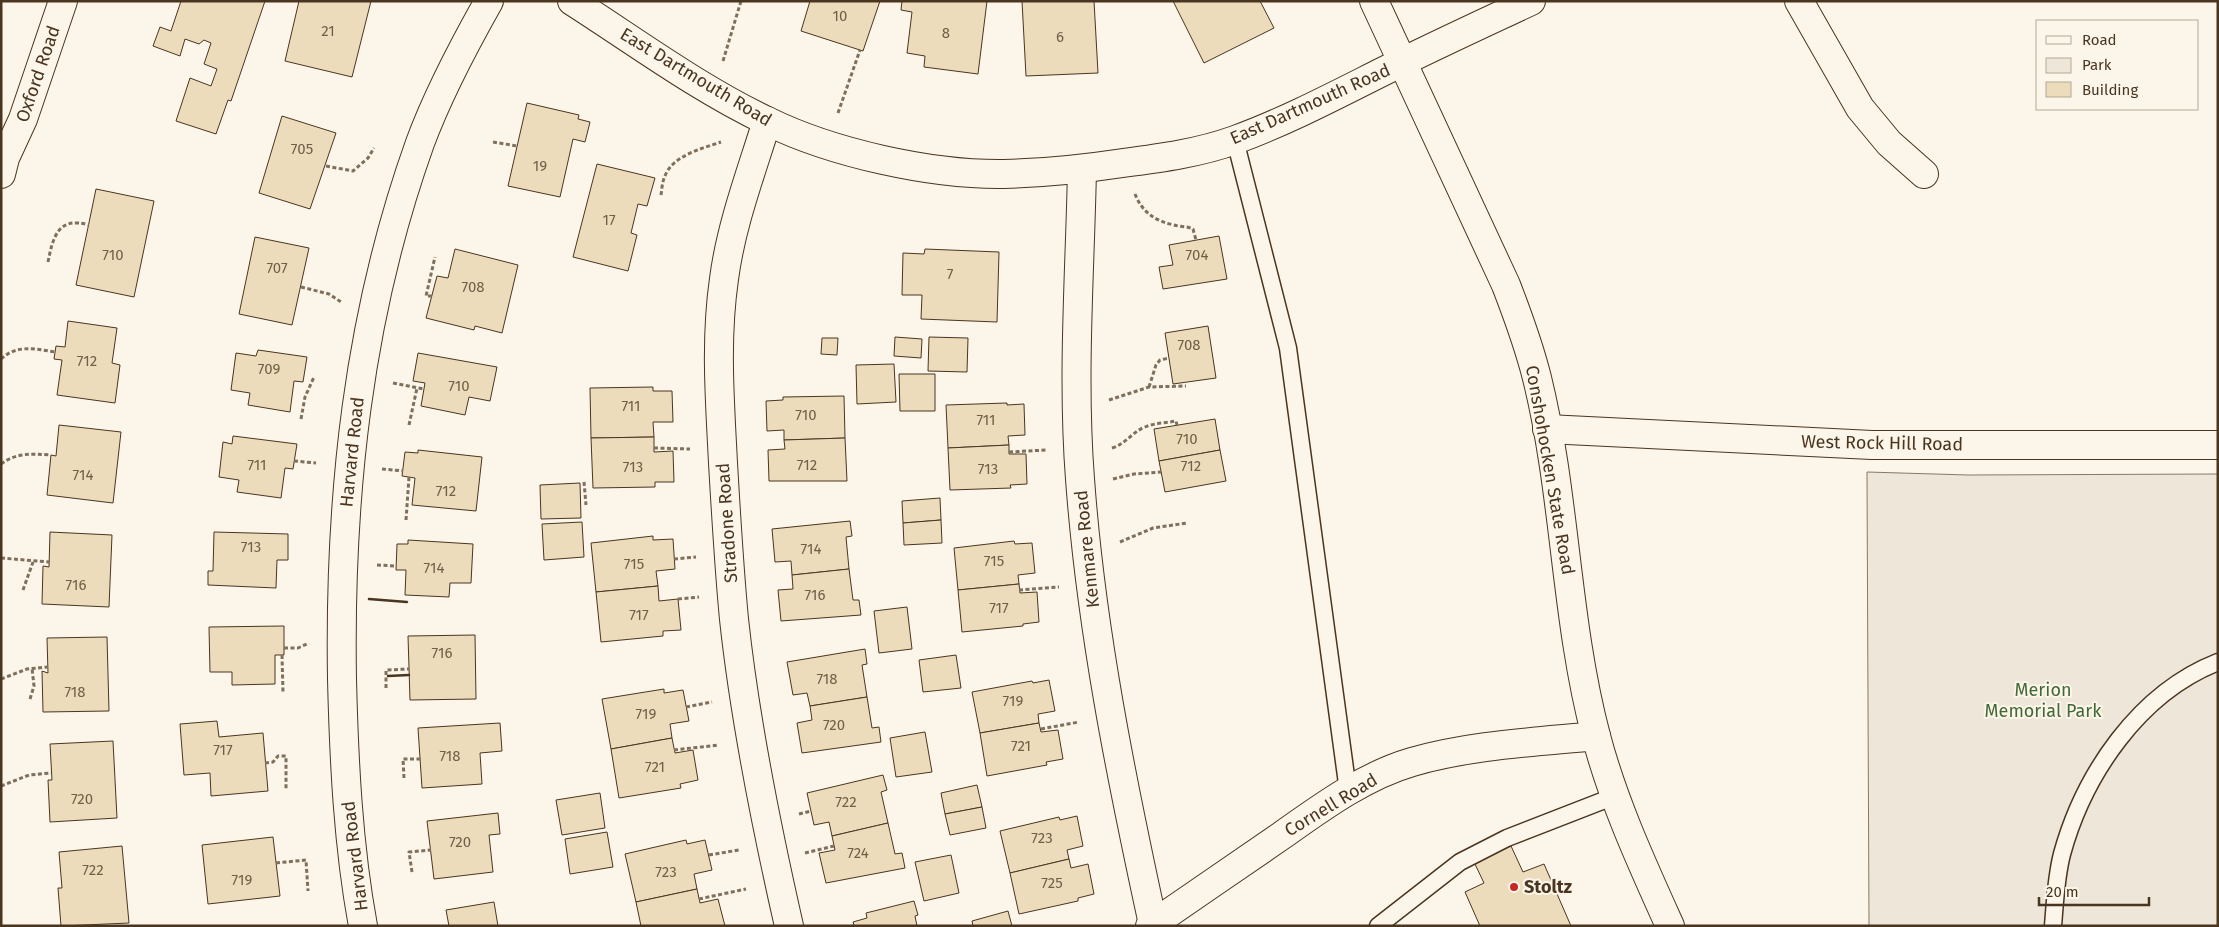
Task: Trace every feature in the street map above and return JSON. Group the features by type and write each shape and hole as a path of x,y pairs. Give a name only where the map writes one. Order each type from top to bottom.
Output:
{"street":[{"name":"Oxford Road","path":"1,174 5,158 23,119 64,1"},
{"name":"Harvard Road","path":"363,926 350,824 343,730 342,570 347,478 355,412 369,326 384,260 420,142 449,77 489,1"},
{"name":"Conshohocken State Road","path":"1374,1 1506,285 1524,331 1537,379 1547,429 1575,628 1596,736 1615,796 1670,926"},
{"name":"East Dartmouth Road","path":"576,2 711,90 767,121 818,142 927,168 1002,174 1082,169 1176,156 1235,140 1276,124 1532,1"},
{"path":"1799,1 1860,108 1889,143 1924,174"},
{"name":"Stradone Road","path":"767,121 737,217 724,277 718,327 719,374 727,534 734,621 748,722 788,926"},
{"name":"Kenmare Road","path":"1082,169 1076,400 1080,477 1089,575 1113,733 1151,925"},
{"name":"West Rock Hill Road","path":"1547,429 1872,445 2218,445"},
{"name":"Cornell Road","path":"1151,925 1348,791 1374,777 1420,760 1525,743 1596,736"}],"lane":[{"path":"1235,140 1288,348 1348,791"},
{"path":"2053,926 2055,890 2062,854 2074,820 2092,780 2142,712 2171,688 2202,669 2218,662"},
{"path":"1378,926 1460,862 1507,838 1615,796"}],"path":[{"path":"721,69 741,1"},
{"path":"837,115 860,50"},
{"path":"493,142 517,146"},
{"path":"661,196 664,176 669,168 678,160 697,150 721,142"},
{"path":"326,166 353,170 368,158 374,148"},
{"path":"1135,194 1139,204 1146,213 1158,220 1193,229 1196,240"},
{"path":"48,262 55,234 63,227 74,222 89,225"},
{"path":"432,296 426,296 435,257"},
{"path":"301,287 329,294 342,302"},
{"path":"1,359 20,348 55,352"},
{"path":"1149,387 1160,360 1169,358"},
{"path":"301,418 304,397 314,377"},
{"path":"1076,400 1108,400 1149,387 1186,386"},
{"path":"409,424 417,388"},
{"path":"1109,448 1127,442 1134,433 1145,427 1176,420 1177,425"},
{"path":"654,448 683,448"},
{"path":"1009,452 1039,451"},
{"path":"1,464 12,456 28,453 51,455"},
{"path":"1110,479 1134,474 1161,472"},
{"path":"406,520 409,477"},
{"path":"584,482 586,505"},
{"path":"1117,542 1126,541 1153,528 1186,523"},
{"path":"674,559 699,557"},
{"path":"1,558 49,562"},
{"path":"24,590 33,562"},
{"path":"1019,590 1052,587"},
{"path":"678,599 692,598"},
{"path":"282,655 284,693"},
{"path":"1,678 32,668 48,667"},
{"path":"30,699 34,686 32,668"},
{"path":"386,688 386,670 409,669"},
{"path":"686,707 715,702"},
{"path":"1041,729 1080,722"},
{"path":"674,750 713,746"},
{"path":"265,763 273,762 278,756 286,756 286,790"},
{"path":"404,778 403,759 420,759"},
{"path":"1,786 29,775 52,773"},
{"path":"793,816 811,811"},
{"path":"802,854 834,846"},
{"path":"412,872 409,852 431,850"},
{"path":"709,855 742,850"},
{"path":"276,864 306,860 308,891"},
{"path":"699,899 741,890"}],"green space":[{"name":"Merion Memorial Park","path":"1867,472 1968,475 2218,474 2218,926 1869,926"}],"building":[{"path":"181,1 265,1 231,101 228,100 216,134 176,121 190,78 211,86 217,69 204,64 211,43 204,40 199,44 185,39 180,56 153,46 160,27 171,31"},
{"path":"299,1 371,1 352,77 285,61"},
{"path":"810,1 880,1 863,51 801,31"},
{"path":"902,1 987,1 978,74 924,67 925,56 907,53 912,12 901,10"},
{"path":"1022,1 1094,1 1098,73 1026,76"},
{"path":"1173,1 1260,1 1274,28 1204,63"},
{"path":"527,103 579,115 578,119 590,122 585,142 573,139 560,197 508,186"},
{"path":"282,116 336,133 310,209 259,193"},
{"path":"597,164 655,178 647,206 638,204 631,233 637,235 628,271 573,257"},
{"path":"96,189 154,201 134,297 76,285"},
{"path":"1219,236 1227,279 1163,289 1159,267 1173,265 1169,245"},
{"path":"255,237 309,248 292,325 239,314"},
{"path":"455,249 518,265 502,333 475,326 474,330 426,318 437,276 448,278"},
{"path":"925,249 999,252 997,322 921,319 922,295 902,295 903,253 924,254"},
{"path":"68,321 117,328 112,363 120,365 115,403 57,395 62,360 54,359 56,346 65,347"},
{"path":"1208,326 1216,378 1173,384 1165,333"},
{"path":"895,337 922,339 921,358 894,356"},
{"path":"929,337 968,338 967,372 928,371"},
{"path":"822,338 838,338 837,355 821,354"},
{"path":"258,350 307,357 303,382 294,381 290,412 248,405 250,393 231,390 236,353 256,356"},
{"path":"418,353 497,367 490,401 469,397 465,415 421,406 425,383 413,381"},
{"path":"894,364 896,402 857,404 856,365"},
{"path":"899,374 935,374 935,411 900,411"},
{"path":"653,387 653,391 672,391 673,422 653,422 654,437 591,438 590,388"},
{"path":"844,396 845,438 784,440 784,430 767,431 766,401 783,400 783,397"},
{"path":"1007,403 1007,405 1024,404 1025,435 1008,436 1009,445 948,448 946,405"},
{"path":"1215,419 1220,450 1159,461 1154,429"},
{"path":"59,425 121,432 113,503 47,495 51,455 56,456"},
{"path":"233,436 297,444 293,469 285,468 281,498 237,492 239,480 219,477 223,442 232,444"},
{"path":"654,437 654,452 673,451 674,482 655,482 655,487 593,488 591,438"},
{"path":"845,438 847,481 769,481 768,450 785,449 784,440"},
{"path":"1009,445 1009,454 1026,454 1027,484 1010,485 1011,488 950,490 948,448"},
{"path":"418,450 482,457 476,511 412,505 415,478 402,476 405,452 418,453"},
{"path":"1220,450 1226,481 1165,492 1159,461"},
{"path":"580,483 581,518 541,519 540,485"},
{"path":"940,498 941,520 903,523 902,501"},
{"path":"941,520 942,543 904,545 903,523"},
{"path":"850,521 852,536 846,537 849,569 792,575 791,561 775,562 772,529"},
{"path":"582,522 584,557 544,560 542,524"},
{"path":"50,532 112,535 109,607 42,604 43,566 49,567"},
{"path":"214,532 288,534 288,560 277,560 276,588 208,585 208,571 213,571"},
{"path":"653,536 653,540 673,539 675,569 656,571 658,586 596,592 591,543"},
{"path":"408,540 473,544 471,583 450,583 449,597 405,595 406,570 396,570 397,544 408,544"},
{"path":"1014,541 1015,544 1032,543 1035,573 1018,575 1019,584 958,590 954,548"},
{"path":"849,569 853,600 859,600 861,615 781,621 778,590 793,589 792,575"},
{"path":"1019,584 1020,593 1037,592 1039,622 1023,624 1023,626 962,632 958,590"},
{"path":"658,586 659,601 678,599 681,630 663,631 663,636 601,642 596,592"},
{"path":"907,607 912,649 879,653 874,611"},
{"path":"284,626 284,655 275,655 275,684 232,685 232,672 210,672 209,627"},
{"path":"475,635 476,699 410,700 408,636"},
{"path":"107,637 109,711 43,712 42,671 48,673 47,638"},
{"path":"865,649 867,664 862,665 867,697 810,706 807,693 793,695 787,662"},
{"path":"956,655 961,688 923,692 919,660"},
{"path":"1049,680 1055,711 1038,714 1039,723 980,733 972,692 1032,681 1033,683"},
{"path":"664,689 664,693 683,690 689,721 670,724 672,738 611,749 602,699"},
{"path":"867,697 872,728 879,727 881,742 802,753 797,723 812,720 810,706"},
{"path":"217,721 219,737 263,733 268,791 211,796 210,773 184,775 180,724"},
{"path":"500,723 502,751 480,753 482,784 422,788 418,728"},
{"path":"1039,723 1041,732 1058,730 1063,759 1046,762 1047,765 987,776 980,733"},
{"path":"925,732 932,772 896,777 890,738"},
{"path":"672,738 675,753 693,750 698,780 680,784 681,788 619,798 611,749"},
{"path":"113,741 117,818 50,822 48,780 52,780 50,744"},
{"path":"883,775 887,790 881,792 888,823 832,836 829,822 814,825 807,793"},
{"path":"977,785 982,807 945,814 941,793"},
{"path":"600,793 605,828 562,835 556,800"},
{"path":"982,807 986,828 950,835 945,814"},
{"path":"498,813 500,834 489,835 493,872 434,879 427,821"},
{"path":"1077,816 1083,846 1067,850 1069,859 1010,873 1000,831 1059,817 1060,820"},
{"path":"888,823 895,854 902,853 905,868 826,883 819,853 835,850 832,836"},
{"path":"607,832 613,867 570,874 565,839"},
{"path":"273,837 280,896 208,904 202,845"},
{"path":"686,840 687,844 705,840 712,870 694,874 697,889 636,902 625,854"},
{"path":"122,846 129,923 61,926 58,888 62,888 59,852"},
{"name":"Stoltz","path":"1511,846 1523,872 1544,864 1571,926 1480,926 1465,892 1484,883 1474,862"},
{"path":"951,855 959,893 924,901 915,862"},
{"path":"1069,859 1071,868 1088,864 1094,894 1078,898 1078,901 1019,914 1010,873"},
{"path":"697,889 700,903 718,899 725,926 641,926 636,902"},
{"path":"914,901 918,915 915,916 917,926 849,926 854,925 853,922 867,918 866,913"},
{"path":"494,902 498,926 449,926 446,910"},
{"path":"1008,911 1012,926 973,926 972,921"}],"wall":[{"path":"369,599 407,602"},
{"path":"388,676 409,675"}],"place":[{"name":"Stoltz","path":"1514,887"}]}
